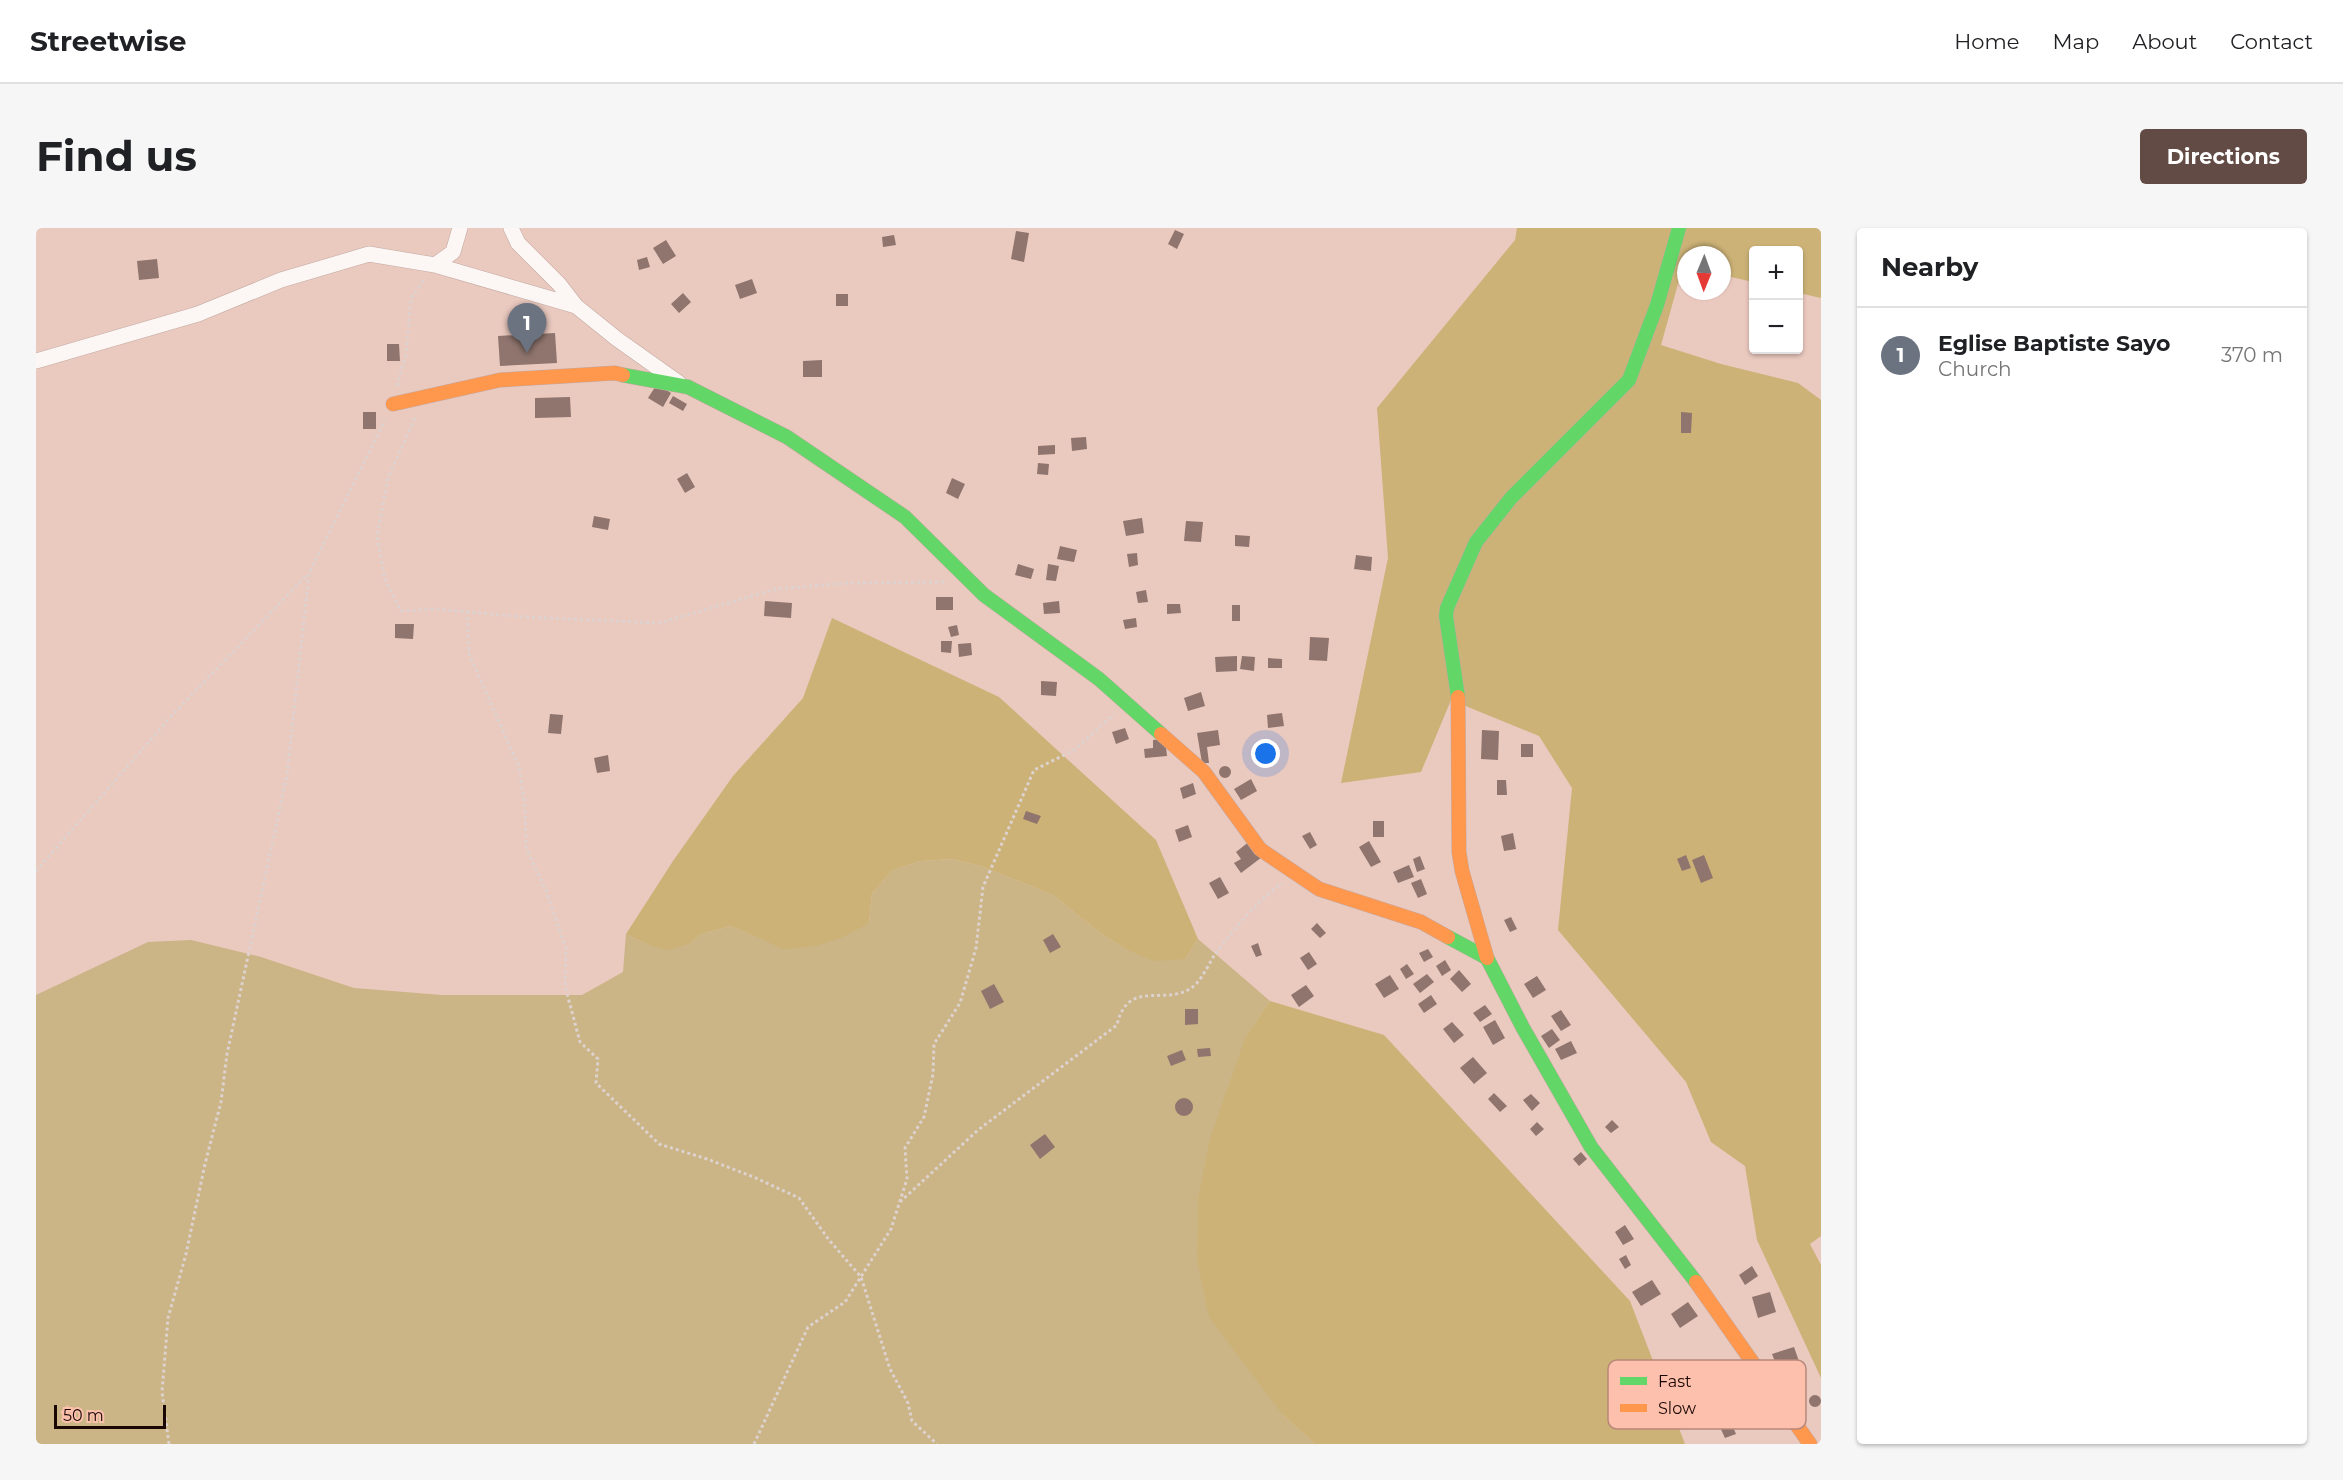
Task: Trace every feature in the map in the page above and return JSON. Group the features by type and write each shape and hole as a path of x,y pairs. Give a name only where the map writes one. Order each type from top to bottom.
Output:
{"street":[{"path":"435,265 453,252 460,228"},
{"path":"511,228 518,243 559,284 576,306 617,339 683,386 794,441 909,520 987,597 1099,679 1204,772 1260,849 1319,889 1421,922 1487,958"},
{"path":"1679,228 1658,305 1629,380 1511,498 1476,542 1447,608 1446,616 1458,692 1459,852 1462,871 1487,958 1523,1028 1591,1147 1714,1306 1752,1360"},
{"path":"36,361 198,314 281,280 369,255 435,265 576,306"},
{"path":"393,404 500,380 610,373 683,386"},
{"path":"1800,1429 1810,1444"}],"path":[{"path":"36,871 174,713 309,573 393,404 406,354 411,298 435,265"},
{"path":"423,397 409,436 388,478 378,536 385,580 401,611 436,609 525,617 660,623 776,589 848,583 971,582"},
{"path":"169,1444 162,1392 168,1318 186,1254 221,1102 227,1054 287,775 309,573"},
{"path":"467,611 469,654 519,767 525,807 526,848 546,890 566,949 565,986 580,1042 598,1059 596,1083 659,1144 746,1174 799,1198 829,1240 861,1278 890,1369 908,1403 912,1421 936,1444"},
{"path":"754,1444 808,1327 845,1302 891,1229 907,1179 904,1148 924,1117 933,1074 934,1044 960,1003 976,948 983,887 1034,770 1074,750 1125,704"},
{"path":"899,1202 978,1130 1117,1025 1120,1013 1132,1000 1150,994 1177,996 1195,985 1240,922 1270,892 1296,874"}],"shaded area":[{"path":"1517,228 1821,228 1821,298 1803,294 1803,246 1749,246 1749,281 1731,277 1731,246 1677,246 1677,288 1661,345 1721,364 1798,383 1821,400 1821,1236 1810,1244 1821,1265 1821,1378 1757,1240 1745,1166 1711,1142 1686,1082 1558,930 1572,788 1539,736 1451,700 1421,772 1341,783 1388,558 1377,408 1515,240"},
{"path":"832,618 999,697 1156,840 1198,939 1185,959 1153,961 1124,948 1099,932 1053,895 981,866 952,859 921,861 893,870 872,893 869,923 843,937 816,946 784,949 731,926 701,934 691,943 667,950 649,945 626,934 673,861 733,776 803,698"},
{"path":"952,859 981,866 1053,895 1099,932 1124,948 1185,959 1198,939 1270,1001 1246,1036 1283,1415 1315,1444 36,1444 36,995 148,942 191,940 261,957 354,988 442,995 582,995 623,972 626,934 649,945 691,943 701,934 731,926 757,937 869,923 872,893 893,870 921,861"},
{"path":"1270,1001 1384,1035 1630,1301 1653,1360 1608,1360 1608,1429 1679,1429 1685,1444 1315,1444 1283,1415 1209,1317 1197,1259 1198,1200 1210,1139 1246,1036"}],"building":[{"path":"1175,230 1184,234 1177,249 1168,244"},
{"path":"1016,231 1029,233 1024,262 1011,259"},
{"path":"894,235 896,245 883,247 882,237"},
{"path":"666,240 676,256 663,264 653,248"},
{"path":"647,257 650,267 639,270 637,260"},
{"path":"157,259 159,278 139,280 137,261"},
{"path":"752,279 757,293 740,299 735,285"},
{"path":"683,293 691,302 679,313 671,304"},
{"path":"836,294 848,294 848,306 836,306"},
{"path":"555,333 557,363 500,366 498,336"},
{"path":"387,344 399,344 400,361 387,361"},
{"path":"822,360 822,377 803,377 803,361"},
{"path":"657,384 671,393 663,407 648,398"},
{"path":"673,396 687,404 683,411 669,403"},
{"path":"570,397 571,417 535,418 535,398"},
{"path":"363,412 376,412 376,429 363,429"},
{"path":"1681,412 1692,413 1691,433 1681,433"},
{"path":"1086,437 1087,449 1072,451 1071,438"},
{"path":"1055,445 1055,454 1038,455 1038,446"},
{"path":"1038,463 1049,464 1048,475 1037,474"},
{"path":"687,473 695,487 685,493 677,479"},
{"path":"952,478 965,484 958,499 946,493"},
{"path":"594,516 610,519 608,530 592,527"},
{"path":"1142,518 1144,533 1126,536 1123,521"},
{"path":"1186,521 1203,522 1201,542 1184,541"},
{"path":"1235,535 1250,536 1249,547 1235,546"},
{"path":"1060,546 1077,550 1074,562 1057,559"},
{"path":"1137,553 1138,565 1129,567 1127,554"},
{"path":"1356,555 1372,557 1371,571 1354,569"},
{"path":"1018,564 1034,569 1031,579 1015,575"},
{"path":"1048,564 1059,566 1056,581 1046,580"},
{"path":"1146,590 1148,602 1138,603 1136,592"},
{"path":"936,597 953,597 953,610 936,610"},
{"path":"765,601 792,603 791,618 764,616"},
{"path":"1059,601 1060,613 1044,614 1043,603"},
{"path":"1167,604 1180,604 1181,613 1167,614"},
{"path":"1232,605 1240,605 1240,621 1232,621"},
{"path":"1136,618 1137,627 1125,629 1123,620"},
{"path":"395,624 414,624 413,639 395,638"},
{"path":"957,625 959,635 951,637 948,627"},
{"path":"1310,637 1329,638 1327,661 1309,660"},
{"path":"941,641 952,641 951,653 941,652"},
{"path":"971,643 972,655 959,657 958,644"},
{"path":"1237,656 1237,671 1216,672 1215,657"},
{"path":"1242,656 1255,657 1254,671 1240,669"},
{"path":"1268,658 1282,659 1282,668 1268,668"},
{"path":"1041,681 1057,682 1056,696 1041,695"},
{"path":"1201,692 1205,706 1188,711 1184,698"},
{"path":"1282,713 1284,726 1268,728 1267,715"},
{"path":"550,714 563,715 561,734 548,733"},
{"path":"1125,728 1129,739 1116,744 1112,732"},
{"path":"1218,730 1220,745 1207,747 1209,763 1202,763 1197,733"},
{"path":"1482,730 1499,731 1498,760 1481,759"},
{"path":"1165,739 1167,756 1145,758 1144,749 1153,748 1153,740"},
{"path":"1521,744 1533,744 1533,757 1521,757"},
{"path":"608,755 610,771 597,773 594,758"},
{"path":"1227,766 1231,772 1227,778 1223,778 1219,770"},
{"path":"1251,779 1257,791 1241,800 1234,789"},
{"path":"1497,780 1506,780 1507,795 1497,795"},
{"path":"1193,783 1196,794 1183,799 1180,788"},
{"path":"1026,811 1041,816 1037,824 1023,819"},
{"path":"1373,821 1384,821 1384,837 1373,837"},
{"path":"1188,825 1192,837 1179,842 1175,830"},
{"path":"1310,832 1317,845 1310,849 1302,836"},
{"path":"1513,833 1516,849 1504,851 1501,836"},
{"path":"1250,841 1262,857 1241,873 1234,863 1241,859 1236,852"},
{"path":"1369,841 1381,862 1371,867 1359,847"},
{"path":"1686,855 1691,868 1682,871 1677,859"},
{"path":"1704,855 1713,878 1701,883 1692,860"},
{"path":"1420,856 1425,869 1417,872 1413,859"},
{"path":"1409,865 1414,877 1398,883 1393,872"},
{"path":"1220,877 1229,893 1218,899 1209,883"},
{"path":"1421,879 1427,894 1418,898 1411,883"},
{"path":"1511,917 1517,929 1510,932 1504,920"},
{"path":"1317,923 1326,933 1320,938 1311,929"},
{"path":"1053,934 1061,947 1050,953 1043,940"},
{"path":"1258,943 1262,955 1256,957 1251,946"},
{"path":"1428,949 1433,957 1424,962 1419,953"},
{"path":"1309,952 1317,964 1308,970 1300,958"},
{"path":"1445,960 1451,970 1442,976 1436,966"},
{"path":"1407,964 1414,974 1406,979 1400,969"},
{"path":"1459,970 1471,984 1462,992 1450,979"},
{"path":"1427,974 1434,982 1420,993 1413,984"},
{"path":"1390,975 1399,989 1384,998 1375,984"},
{"path":"1537,976 1546,990 1533,998 1524,984"},
{"path":"994,984 1004,1002 990,1009 981,991"},
{"path":"1306,985 1314,996 1299,1007 1291,995"},
{"path":"1431,995 1437,1004 1424,1013 1418,1004"},
{"path":"1485,1005 1492,1014 1480,1022 1473,1013"},
{"path":"1185,1009 1198,1009 1198,1024 1185,1025"},
{"path":"1561,1010 1571,1025 1561,1031 1551,1016"},
{"path":"1495,1020 1505,1038 1493,1045 1483,1027"},
{"path":"1452,1022 1464,1035 1454,1043 1443,1029"},
{"path":"1552,1029 1560,1040 1549,1048 1541,1036"},
{"path":"1571,1041 1577,1053 1561,1060 1555,1049"},
{"path":"1210,1048 1211,1056 1198,1057 1197,1049"},
{"path":"1182,1050 1186,1060 1171,1066 1167,1056"},
{"path":"1473,1057 1487,1073 1474,1084 1460,1068"},
{"path":"1494,1093 1507,1106 1500,1112 1488,1099"},
{"path":"1531,1094 1540,1103 1532,1111 1523,1100"},
{"path":"1184,1098 1190,1101 1193,1107 1190,1113 1184,1116 1178,1113 1175,1107 1178,1101"},
{"path":"1612,1120 1619,1127 1611,1133 1605,1127"},
{"path":"1537,1122 1544,1129 1536,1136 1530,1129"},
{"path":"1045,1134 1055,1147 1040,1159 1030,1145"},
{"path":"1581,1152 1587,1159 1579,1166 1573,1159"},
{"path":"1625,1225 1634,1239 1623,1245 1615,1232"},
{"path":"1626,1255 1631,1265 1625,1269 1619,1259"},
{"path":"1752,1266 1758,1276 1745,1285 1739,1275"},
{"path":"1652,1280 1661,1294 1641,1306 1632,1292"},
{"path":"1770,1292 1776,1312 1758,1318 1752,1297"},
{"path":"1688,1302 1698,1316 1680,1328 1671,1314"},
{"path":"1794,1347 1799,1360 1774,1360 1772,1354"},
{"path":"1817,1395 1821,1401 1817,1407 1813,1407 1809,1399"},
{"path":"1721,1429 1734,1429 1736,1434 1725,1438"}],"traffic: fast":[{"path":"1458,697 1446,616 1447,608 1476,542 1511,498 1629,380 1657,305 1679,228"},
{"path":"623,375 688,387 787,437 905,517 984,595 1099,679 1161,734"},
{"path":"1448,937 1487,958 1523,1028 1591,1147 1696,1282"}],"traffic: slow":[{"path":"393,404 500,380 615,373 623,375"},
{"path":"1458,697 1459,852 1462,871 1487,958"},
{"path":"1161,734 1204,772 1260,849 1267,854 1319,889 1421,922 1448,937"},
{"path":"1696,1282 1751,1360"},
{"path":"1799,1429 1810,1444"}],"place":[{"name":"Eglise Baptiste Sayo","path":"527,353"}]}
